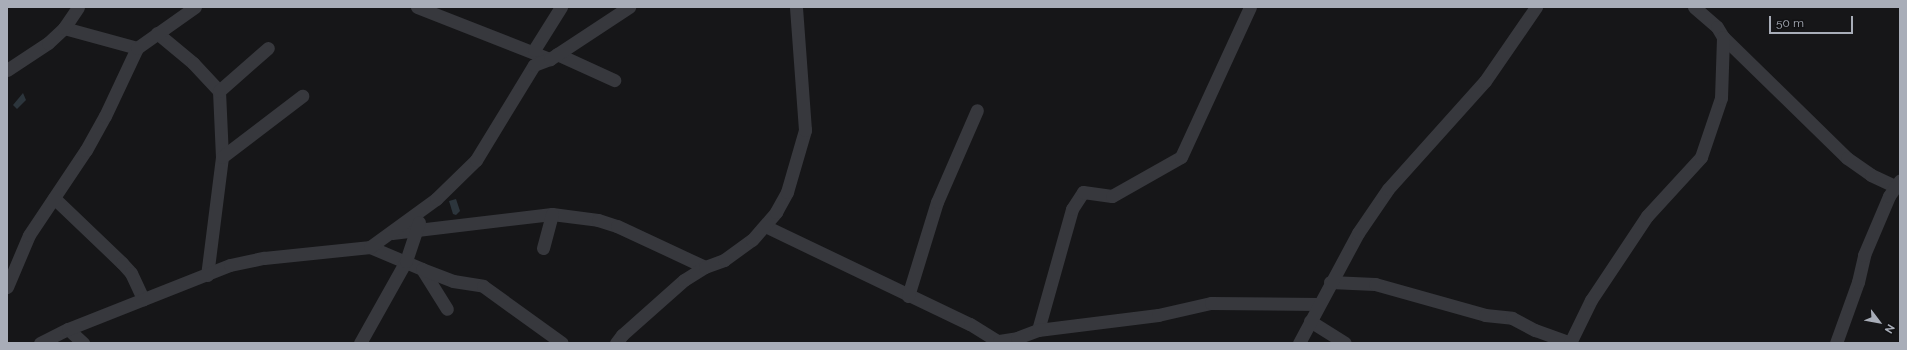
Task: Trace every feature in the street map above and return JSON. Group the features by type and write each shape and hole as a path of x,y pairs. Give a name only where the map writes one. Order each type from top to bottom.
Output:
{"street":[{"path":"7,70 48,43 64,28 78,7"},
{"path":"7,287 29,235 105,116 137,48 195,7"},
{"path":"417,7 553,56 614,80"},
{"path":"534,50 560,7"},
{"path":"40,343 68,329 230,265 264,258 370,247 392,233 436,198 476,160 534,65 553,56 628,7"},
{"path":"616,343 663,297 705,267 724,260 737,252 765,226 787,192 805,130 796,7"},
{"path":"1038,330 1072,209 1084,192 1112,196 1181,157 1250,7"},
{"path":"1299,343 1330,282 1358,233 1388,189 1485,81 1536,7"},
{"path":"1694,7 1717,27 1723,37 1847,158 1871,175 1897,183 1864,255 1858,282 1836,343"},
{"path":"64,28 137,48"},
{"path":"157,33 193,63 219,91 222,156 207,275"},
{"path":"1330,282 1375,284 1395,288 1485,315 1512,318 1535,330 1570,343 1591,300 1647,216 1701,157 1721,98 1723,37"},
{"path":"219,91 268,48"},
{"path":"222,156 302,96"},
{"path":"908,296 938,202 977,110"},
{"path":"54,198 131,273 143,299"},
{"path":"360,343 406,261 418,229 423,207"},
{"path":"392,233 552,214 598,220 617,226 705,267"},
{"path":"543,248 552,214"},
{"path":"765,226 908,296 970,324 1000,342 1017,338 1038,330 1158,315 1211,303 1319,304"},
{"path":"370,247 453,281 483,286 562,343"},
{"path":"422,269 447,309"},
{"path":"1310,321 1344,343"},
{"path":"68,329 83,343"}],"shaded area":[{"path":"23,93 26,100 17,109 13,105"},
{"path":"456,199 460,211 456,215 453,214 449,201"}]}
